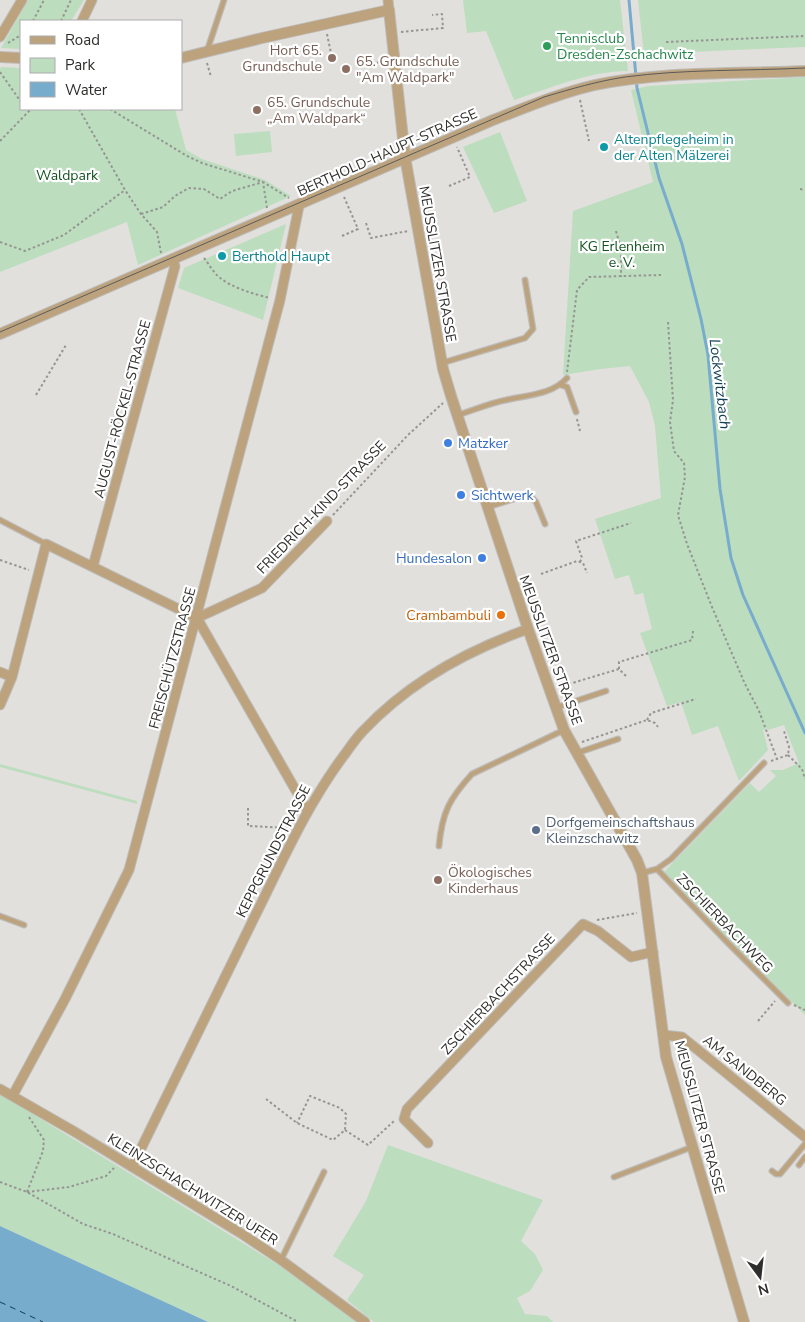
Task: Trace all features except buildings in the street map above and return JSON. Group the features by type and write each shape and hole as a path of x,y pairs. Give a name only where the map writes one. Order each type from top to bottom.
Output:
{"street":[{"path":"0,37 22,0"},
{"path":"82,20 92,0"},
{"path":"182,58 389,5"},
{"name":"MEUSSLITZER STRASSE","path":"389,5 405,159 442,363 457,416 555,708 564,730 637,860 642,873 666,1057 744,1322"},
{"path":"0,56 20,58"},
{"name":"BERTHOLD-HAUPT-STRASSE","path":"0,334 536,103 578,90 625,80 654,77 805,72"},
{"name":"FREISCHÜTZSTRASSE","path":"13,1095 65,999 129,870 280,300 299,206"},
{"name":"AUGUST-RÖCKEL-STRASSE","path":"93,566 175,266 172,259"},
{"name":"FRIEDRICH-KIND-STRASSE","path":"197,618 262,588 327,522"},
{"path":"0,705 12,677 46,544 197,618 307,810"},
{"name":"KEPPGRUNDSTRASSE","path":"132,1167 307,810 329,775 361,732 399,697 425,677 450,662 484,646 528,629"},
{"path":"0,672 12,677"},
{"path":"583,924 598,931 631,957 653,952"},
{"name":"ZSCHIERBACHSTRASSE","path":"428,1143 404,1120 407,1109 583,924"},
{"name":"AM SANDBERG","path":"663,1035 682,1037 805,1137"},
{"name":"KLEINZSCHACHWITZER UFER","path":"0,1089 132,1167 281,1260 365,1322"}],"lane":[{"path":"207,52 209,41 224,0"},
{"path":"442,363 525,338 529,335 533,329 525,280"},
{"path":"457,416 505,400 532,396 561,385 567,378"},
{"path":"561,385 567,387 576,412"},
{"path":"487,507 520,497 530,496 536,502 545,524"},
{"path":"0,520 46,544"},
{"path":"555,708 606,692"},
{"path":"439,846 440,832 447,806 472,774 564,730"},
{"path":"577,753 618,739"},
{"path":"642,873 657,869 671,859 764,763"},
{"name":"ZSCHIERBACHWEG","path":"657,869 788,1003"},
{"path":"0,916 24,925"},
{"path":"772,1171 780,1174 805,1144"},
{"path":"614,1177 693,1147"},
{"path":"799,1165 805,1157"},
{"path":"281,1260 324,1172"}],"path":[{"path":"34,20 44,0"},
{"path":"61,20 71,0"},
{"path":"391,33 443,28 442,14 432,15"},
{"path":"7,44 20,36"},
{"path":"666,42 805,36"},
{"path":"329,43 332,58"},
{"path":"372,64 379,62"},
{"path":"0,72 20,101"},
{"path":"210,72 211,77"},
{"path":"578,90 589,142"},
{"path":"0,141 27,110"},
{"path":"80,110 124,190 157,232 161,251"},
{"path":"112,110 187,156 202,163 263,182 299,206"},
{"path":"449,186 470,177 454,138"},
{"path":"141,214 163,207 175,196 189,188 204,189 220,199 232,191 263,182"},
{"path":"263,182 269,218"},
{"path":"340,188 358,229 342,236"},
{"path":"0,242 25,251 64,235 124,190"},
{"path":"800,190 805,190"},
{"path":"366,223 371,238 418,229"},
{"path":"616,231 621,249 621,277"},
{"path":"198,248 219,276 233,285 259,296 280,300"},
{"path":"567,378 577,290 589,277 662,275"},
{"path":"668,322 673,400 670,422 674,451 684,463 685,477 678,515 687,544 712,607 778,758 788,754"},
{"path":"36,395 66,345"},
{"name":"FRIEDRICH-KIND-STRASSE","path":"327,522 408,435 451,396"},
{"path":"576,412 580,431"},
{"path":"580,562 582,558 576,541 631,523"},
{"path":"0,560 38,573"},
{"path":"541,574 578,561 583,563 587,573"},
{"path":"626,676 619,669 619,662 692,640 693,631"},
{"path":"549,690 619,669"},
{"path":"647,720 651,713 696,699"},
{"path":"784,731 790,747 788,754"},
{"path":"788,754 802,770 805,779"},
{"path":"248,808 248,826 298,828"},
{"path":"583,924 648,911"},
{"path":"758,1021 780,995"},
{"path":"788,1003 805,1010"},
{"path":"266,1099 297,1123 333,1140 345,1130 346,1114 340,1108 310,1096 297,1123"},
{"path":"345,1130 368,1145 394,1121"},
{"path":"26,1192 43,1151 44,1140"},
{"path":"26,1192 69,1187 106,1176 122,1161"},
{"path":"0,1182 26,1192 84,1224 129,1241 232,1286 298,1322"}],"green space":[{"path":"28,0 84,0 72,20 20,20 20,49 1,48"},
{"name":"Tennisclub Dresden-Zschachwitz","path":"463,0 620,0 628,71 585,77 514,100 486,31 467,33"},
{"path":"638,0 805,0 805,47 644,54"},
{"name":"Waldpark","path":"0,68 20,68 20,110 175,110 186,150 202,159 265,180 291,196 138,265 127,222 0,272"},
{"name":"KG Erlenheim e. V.","path":"805,77 805,1015 664,872 750,783 759,792 776,776 770,770 783,770 799,763 784,725 768,730 767,728 763,730 768,750 739,781 718,726 692,735 681,702 667,706 640,633 652,629 643,593 635,595 629,575 615,579 595,519 661,498 655,426 649,402 630,366 563,375 573,211 653,182 631,90 648,86"},
{"path":"270,131 272,152 236,156 234,134"},
{"path":"500,132 527,201 494,213 463,147"},
{"path":"286,224 263,320 178,288 184,268"},
{"path":"0,764 137,801 137,804 0,767"},
{"path":"0,1094 277,1264 356,1322 208,1322 0,1226"},
{"path":"388,1145 543,1200 521,1241 535,1254 543,1270 530,1291 517,1298 525,1314 547,1316 553,1322 374,1322 347,1300 364,1275 333,1256 366,1201"}],"water":[{"path":"0,1226 208,1322 0,1322"}],"waterway":[{"name":"Lockwitzbach","path":"629,0 637,88 659,178 682,244 708,355 720,489 731,558 743,595 805,733"}],"ferry route":[{"path":"0,1302 43,1322"}],"tram line":[{"path":"0,332 544,97 605,81 648,74 805,68"}],"place":[{"name":"Tennisclub Dresden-Zschachwitz","path":"547,46"},
{"name":"Hort 65. Grundschule","path":"332,58"},
{"name":"65. Grundschule \"Am Waldpark\"","path":"346,69"},
{"name":"65. Grundschule „Am Waldpark“","path":"257,110"},
{"name":"Altenpflegeheim in der Alten Mälzerei","path":"604,147"},
{"name":"Berthold Haupt","path":"222,256"},
{"name":"Matzker","path":"448,443"},
{"name":"Sichtwerk","path":"461,495"},
{"name":"Hundesalon","path":"482,558"},
{"name":"Crambambuli","path":"501,615"},
{"name":"Dorfgemeinschaftshaus Kleinzschawitz","path":"536,830"},
{"name":"Ökologisches Kinderhaus","path":"438,880"}]}
